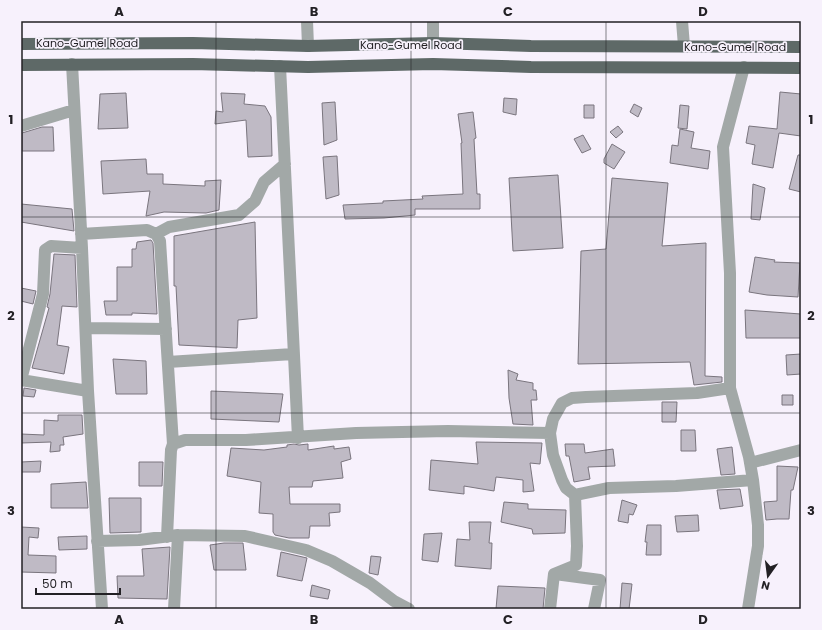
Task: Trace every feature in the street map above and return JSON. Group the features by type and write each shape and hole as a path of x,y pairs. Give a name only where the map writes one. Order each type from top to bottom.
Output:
{"main road":[{"name":"Kano-Gumel Road","path":"21,44 193,42 308,46 433,43 531,46 801,47"},
{"name":"Kano-Gumel Road","path":"21,64 193,64 308,67 433,64 531,67 801,68"}],"street":[{"path":"307,21 308,46"},
{"path":"433,21 433,43"},
{"path":"682,21 684,46"},
{"path":"72,64 88,391 102,609"},
{"path":"280,66 298,438"},
{"path":"744,67 723,147 730,273 730,388 750,463 758,525 758,546 748,609"},
{"path":"21,126 74,110"},
{"path":"156,234 169,227 239,215 255,201 264,182 285,164"},
{"path":"81,234 147,230 156,234 160,241 174,444 171,450 174,609"},
{"path":"82,248 52,246 45,250 43,294 21,380 88,391"},
{"path":"86,328 166,329"},
{"path":"168,362 293,354"},
{"path":"554,574 576,565 578,546 575,495 566,488 562,480 553,455 550,433 553,419 562,403 572,398 698,394 730,388"},
{"path":"174,444 185,440 246,440 448,431 550,433"},
{"path":"750,463 801,450"},
{"path":"575,495 609,488 676,486 753,480"},
{"path":"97,541 139,540 172,536 245,536 306,550 343,567 370,583 394,601 409,609"},
{"path":"550,609 554,574"},
{"path":"554,574 600,580 594,609"}],"building":[{"path":"780,92 801,94 801,136 779,133 773,168 752,164 755,145 746,143 749,126 777,129"},
{"path":"126,93 128,128 98,129 100,94"},
{"path":"221,93 245,94 244,104 265,106 271,117 272,156 248,157 246,120 215,124 216,111 223,112"},
{"path":"504,98 517,99 516,115 503,112"},
{"path":"335,102 337,140 324,145 322,103"},
{"path":"634,104 642,108 638,117 630,112"},
{"path":"584,105 594,105 594,118 584,118"},
{"path":"680,105 689,106 687,129 678,128"},
{"path":"473,112 476,138 474,139 477,194 480,194 480,209 415,209 415,215 384,218 345,219 343,205 423,199 422,196 463,194 462,143 458,114"},
{"path":"618,126 623,132 616,138 610,132"},
{"path":"42,127 53,127 54,151 22,151 22,133"},
{"path":"680,129 694,132 691,148 710,151 708,169 670,163 672,145 678,146"},
{"path":"583,135 591,149 582,153 574,139"},
{"path":"612,144 625,152 614,169 604,163 604,159"},
{"path":"798,155 801,155 801,192 789,189"},
{"path":"337,156 339,195 326,199 323,157"},
{"path":"146,159 147,174 163,174 163,184 205,186 205,181 221,180 219,210 206,213 164,212 146,216 150,191 103,194 101,161"},
{"path":"558,175 563,248 513,251 509,178"},
{"path":"612,178 668,183 662,246 706,243 705,376 722,377 722,382 694,385 690,362 578,364 581,251 606,249"},
{"path":"753,184 765,188 760,220 751,219"},
{"path":"21,204 72,209 74,231 21,222"},
{"path":"255,222 257,318 238,320 237,348 179,345 176,286 174,286 174,236"},
{"path":"151,240 153,243 157,314 132,313 132,315 106,315 104,301 117,301 117,267 132,267 132,249 136,249 137,242"},
{"path":"54,254 75,255 77,307 62,306 57,345 69,347 64,374 32,368 49,308 47,307 50,294"},
{"path":"755,257 775,260 774,262 800,263 798,297 749,292"},
{"path":"21,288 36,291 33,304 21,301"},
{"path":"745,310 801,314 801,338 746,338"},
{"path":"801,354 801,374 787,375 786,355"},
{"path":"113,359 146,361 147,394 116,394"},
{"path":"508,370 518,374 516,380 533,383 533,390 536,390 537,400 531,400 533,425 513,424 509,398"},
{"path":"24,388 36,390 34,397 23,396"},
{"path":"211,391 283,394 279,422 211,419"},
{"path":"782,395 793,395 793,405 782,405"},
{"path":"662,402 677,402 676,422 662,422"},
{"path":"58,415 82,415 83,434 63,437 64,445 60,445 60,451 50,452 51,442 21,443 21,434 44,435 44,420 58,421"},
{"path":"681,430 695,430 696,451 681,451"},
{"path":"476,442 542,443 540,464 530,463 534,491 523,492 523,480 496,477 494,491 464,486 464,494 429,490 431,460 478,464"},
{"path":"308,444 308,450 334,446 334,449 349,447 351,459 341,462 343,478 313,481 312,487 289,487 290,504 340,504 340,512 329,513 330,526 310,526 309,538 289,538 275,535 273,532 273,514 259,513 261,482 227,476 231,448 264,450 287,447 287,445"},
{"path":"565,444 584,444 585,453 613,449 615,466 588,467 590,479 574,482 569,456 566,456"},
{"path":"732,447 735,474 721,475 717,449"},
{"path":"41,461 40,472 21,472 21,462"},
{"path":"139,462 163,462 162,486 139,486"},
{"path":"777,466 798,467 793,490 791,490 789,519 766,520 764,502 777,501"},
{"path":"86,482 88,508 51,508 51,484"},
{"path":"740,489 743,506 720,509 717,490"},
{"path":"109,498 141,498 141,532 110,533"},
{"path":"622,500 637,505 633,515 629,514 628,523 618,521"},
{"path":"504,502 528,504 528,509 566,510 565,533 533,534 532,529 501,522"},
{"path":"698,515 699,531 677,532 675,516"},
{"path":"469,522 491,522 489,543 492,543 491,569 455,566 457,539 470,540"},
{"path":"647,525 661,525 661,555 646,555 647,542 645,542"},
{"path":"21,527 39,528 38,538 29,537 28,555 56,556 56,573 21,572"},
{"path":"442,533 438,562 422,560 424,534"},
{"path":"87,536 87,549 59,550 58,537"},
{"path":"243,543 246,570 214,570 210,545"},
{"path":"170,547 167,599 118,598 117,576 144,576 142,549"},
{"path":"281,552 307,558 302,581 277,576"},
{"path":"371,556 381,557 378,575 369,573"},
{"path":"622,583 632,584 629,609 620,609"},
{"path":"312,585 330,590 328,599 310,596"},
{"path":"498,586 545,588 543,609 496,609"}]}
